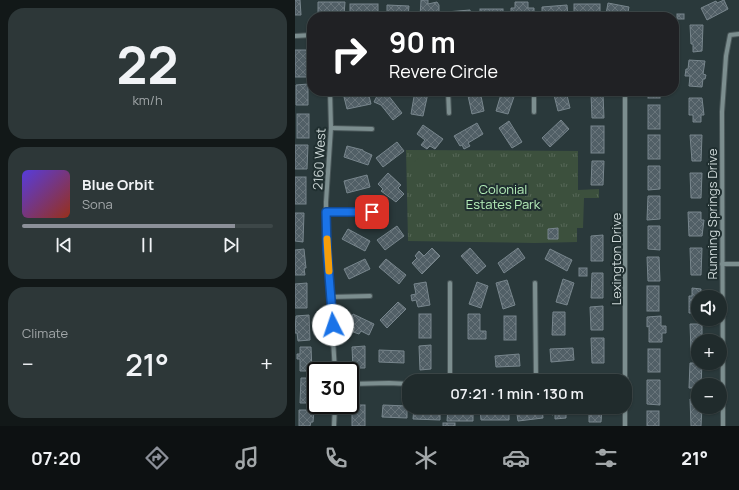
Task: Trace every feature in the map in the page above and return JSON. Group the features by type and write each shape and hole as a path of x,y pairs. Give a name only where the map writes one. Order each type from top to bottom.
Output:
{"street":[{"name":"Running Springs Drive","path":"723,426 722,112 725,63 730,35 739,34"},
{"path":"295,36 307,35"},
{"name":"2160 West","path":"331,96 331,128 326,212 335,362"},
{"path":"449,96 449,113"},
{"path":"534,96 534,112"},
{"name":"Lexington Drive","path":"625,96 626,374"},
{"path":"331,128 372,129"},
{"path":"326,212 372,212"},
{"path":"722,264 739,264"},
{"path":"450,283 450,374"},
{"path":"535,283 535,374"},
{"path":"331,297 370,296"},
{"path":"359,384 402,384"},
{"path":"334,426 335,414"},
{"name":"Lexington Drive","path":"625,414 625,426"}],"green space":[{"name":"Colonial Estates Park","path":"406,150 578,151 578,190 599,189 599,198 584,198 583,228 577,228 577,242 535,243 408,241"},
{"path":"419,158 426,158 426,170 414,170 414,162"}],"building":[{"path":"295,0 300,0 301,15 295,15"},
{"path":"421,0 428,0 428,4 437,2 439,5 439,12 420,12"},
{"path":"724,0 728,9 707,20 701,8 716,1 717,3"},
{"path":"318,2 345,2 344,12 318,12"},
{"path":"515,2 528,2 528,8 534,8 534,12 511,12 511,8 515,8"},
{"path":"608,3 629,7 628,12 606,12"},
{"path":"350,4 378,4 378,12 350,12"},
{"path":"574,4 600,4 600,12 574,12"},
{"path":"387,5 409,6 408,12 387,12"},
{"path":"567,5 568,12 542,12 542,7"},
{"path":"480,9 503,9 503,12 480,12"},
{"path":"470,10 470,12 446,12"},
{"path":"679,14 684,14 684,19 679,19"},
{"path":"690,25 703,25 702,51 693,52"},
{"path":"295,50 307,50 307,77 295,77"},
{"path":"689,60 705,61 703,74 706,75 705,79 703,79 702,87 689,86 690,76 685,76 686,69 688,69"},
{"path":"307,84 308,105 296,105 296,85"},
{"path":"369,96 371,104 347,109 344,97"},
{"path":"377,96 389,96 402,113 393,120 381,105 374,102"},
{"path":"414,96 427,96 423,116 411,114"},
{"path":"468,96 481,96 484,111 472,114"},
{"path":"500,96 514,96 508,114 496,111"},
{"path":"554,96 567,96 570,108 558,111"},
{"path":"591,96 603,96 604,118 592,118"},
{"path":"648,96 660,96 660,98 648,98"},
{"path":"689,98 702,98 704,115 701,115 701,122 693,122 693,115 689,115"},
{"path":"648,105 660,105 660,129 648,129"},
{"path":"297,114 309,114 309,138 297,138"},
{"path":"561,120 569,129 550,147 542,138"},
{"path":"509,121 522,142 512,148 499,128"},
{"path":"477,123 483,134 468,143 470,146 464,149 462,145 460,146 454,136"},
{"path":"423,125 443,139 435,149 430,146 427,149 421,145 425,140 417,134"},
{"path":"591,126 604,126 604,153 591,153"},
{"path":"648,135 660,135 660,159 648,159"},
{"path":"690,135 702,135 701,161 692,161"},
{"path":"397,142 404,151 383,167 376,158"},
{"path":"295,145 308,145 307,169 295,169"},
{"path":"347,146 363,150 372,155 368,165 344,157"},
{"path":"592,161 604,161 603,185 591,185"},
{"path":"648,166 660,166 660,189 648,190"},
{"path":"388,173 401,185 398,188 404,194 396,202 381,191 383,189 378,184"},
{"path":"690,173 702,173 701,198 691,198"},
{"path":"367,175 370,187 347,193 344,181"},
{"path":"295,177 306,177 306,204 295,204"},
{"path":"648,196 660,196 660,219 647,220"},
{"path":"688,212 701,212 701,220 704,220 702,236 689,236"},
{"path":"295,213 304,213 303,242 295,241"},
{"path":"397,226 404,236 385,250 377,240"},
{"path":"648,226 660,226 660,250 648,249"},
{"path":"558,228 558,239 548,239 548,229"},
{"path":"348,229 370,241 365,251 342,239"},
{"path":"603,235 603,261 591,261 591,236"},
{"path":"432,248 440,256 422,274 412,263 417,258 415,256 419,251 424,256"},
{"path":"470,248 486,266 477,274 461,256"},
{"path":"518,248 525,258 504,273 498,263"},
{"path":"690,248 702,248 701,275 691,275"},
{"path":"304,249 306,268 304,268 305,275 295,275 295,250"},
{"path":"550,249 572,260 567,271 545,259"},
{"path":"647,257 659,257 660,281 648,281"},
{"path":"365,259 370,269 349,279 344,269"},
{"path":"386,259 406,275 399,284 379,267"},
{"path":"579,268 587,268 587,276 579,276"},
{"path":"592,273 603,273 603,298 591,298"},
{"path":"563,279 574,283 567,305 556,302"},
{"path":"507,280 515,305 503,309 496,283"},
{"path":"426,282 430,305 418,307 416,300 412,301 411,295 416,294 414,284"},
{"path":"477,282 488,286 481,308 469,304"},
{"path":"307,283 307,308 295,308 295,284"},
{"path":"647,286 659,286 659,311 647,311"},
{"path":"692,288 701,289 701,290 692,290"},
{"path":"689,296 691,296 691,313 689,313"},
{"path":"398,302 406,309 387,328 380,320"},
{"path":"603,306 603,330 591,330 590,307"},
{"path":"553,312 565,312 565,335 552,335"},
{"path":"353,314 374,324 369,335 361,331 359,334 353,332 355,328 347,325"},
{"path":"419,314 431,314 431,338 419,338"},
{"path":"468,314 480,314 480,331 486,331 486,339 468,339"},
{"path":"309,315 310,340 298,341 297,333 295,333 296,316"},
{"path":"504,316 516,316 516,340 504,340"},
{"path":"661,316 661,326 666,326 666,333 662,333 662,342 649,342 649,326 647,327 647,317"},
{"path":"690,324 691,326 702,326 702,334 691,334 691,351"},
{"path":"591,338 604,338 604,363 592,363"},
{"path":"431,345 431,369 420,370 419,346"},
{"path":"365,346 365,368 359,368 359,362 353,362 352,347"},
{"path":"300,347 311,347 312,362 307,362 307,371 300,371 300,359 297,359 297,354 300,354"},
{"path":"573,348 574,360 551,362 550,349"},
{"path":"648,349 660,349 660,372 648,372"},
{"path":"379,350 404,351 404,363 379,362"},
{"path":"519,354 520,366 496,367 495,356"},
{"path":"691,363 691,370 702,370 701,378 691,378 691,388 689,388"},
{"path":"301,378 307,378 307,403 300,403"},
{"path":"647,380 660,380 660,405 647,404"},
{"path":"690,399 691,414 702,414 701,426 691,426"},
{"path":"359,405 365,405 365,426 352,426 352,414 359,414"},
{"path":"383,405 402,406 402,414 407,414 407,418 382,417"},
{"path":"299,410 307,410 307,414 314,414 313,422 311,422 310,426 299,426"},
{"path":"647,411 659,411 659,426 647,426"},
{"path":"413,414 440,414 440,420 413,419"},
{"path":"448,414 473,414 473,421 447,421"},
{"path":"480,414 509,414 509,420 481,420"},
{"path":"517,414 543,414 543,418 518,421"},
{"path":"555,414 566,414 566,418 555,419"},
{"path":"589,414 602,414 601,422 589,422"},
{"path":"443,423 455,423 455,426 443,426"}],"slow traffic":[{"path":"327,239 329,271"}],"route":[{"path":"333,325 327,250 326,212 372,212"}]}
